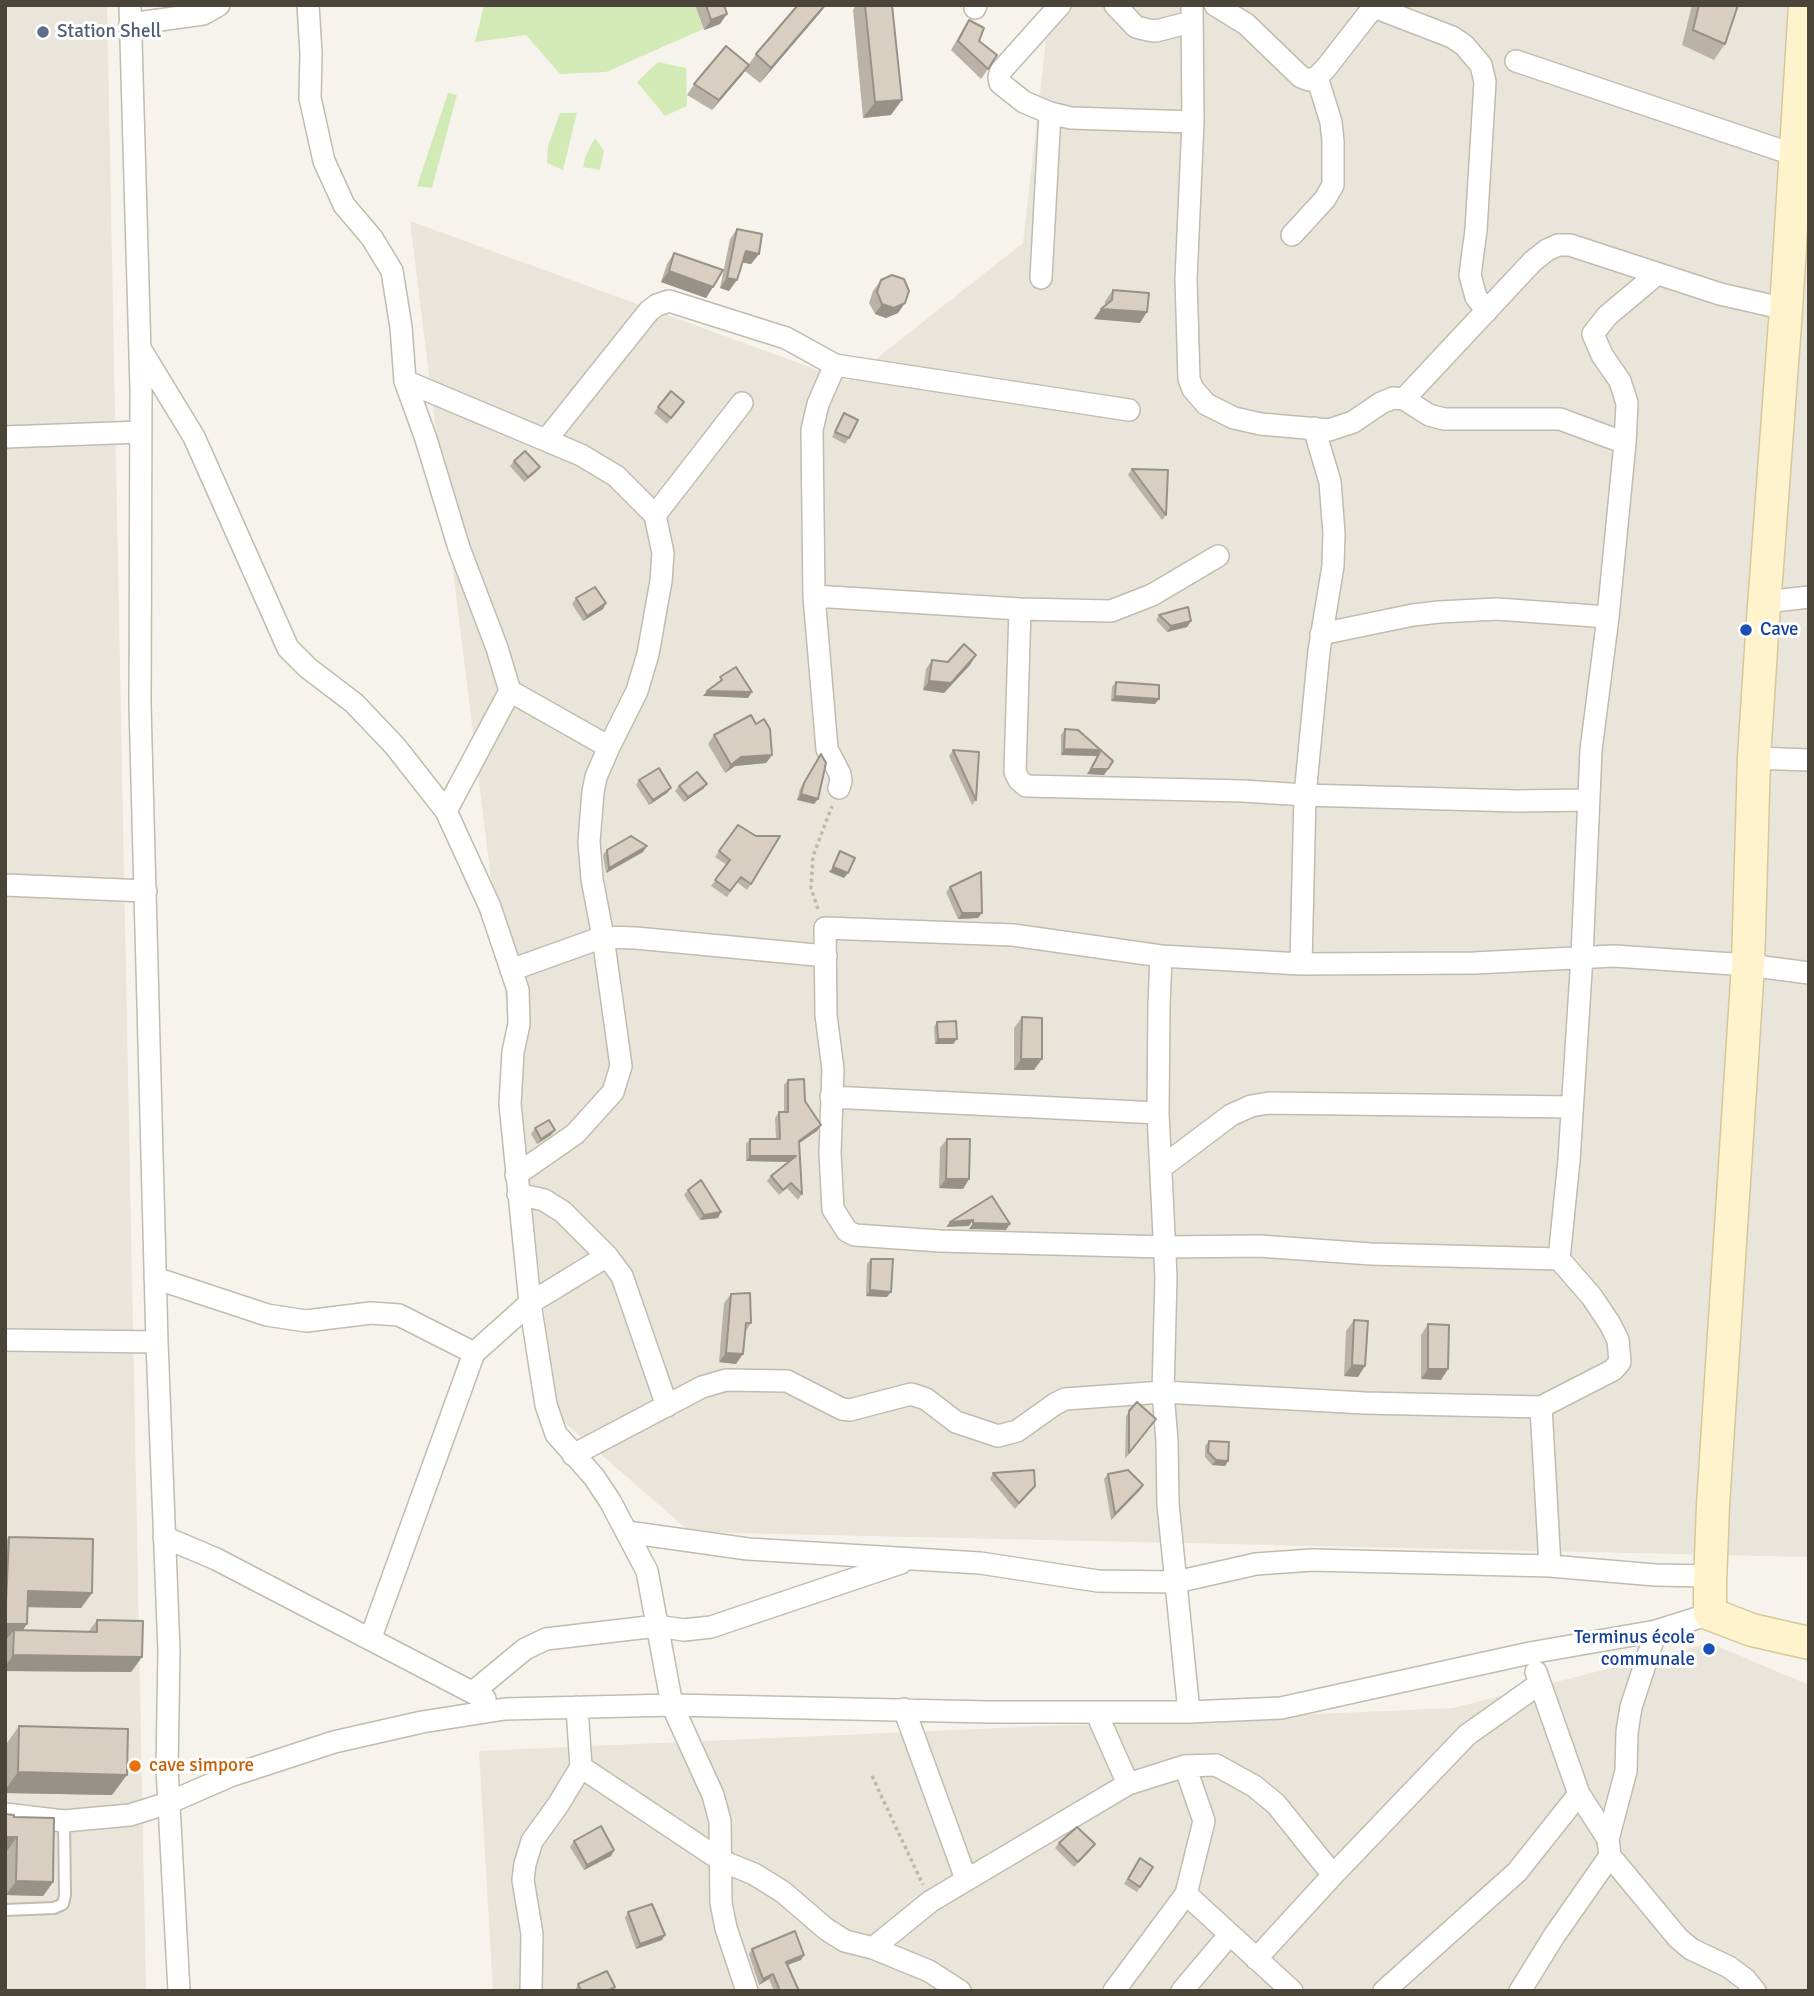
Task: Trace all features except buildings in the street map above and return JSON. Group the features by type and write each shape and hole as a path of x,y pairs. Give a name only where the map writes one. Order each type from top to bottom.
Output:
{"street":[{"path":"179,1991 168,1803 169,1651 155,1278 140,705 140,349 130,15 203,14 219,5"},
{"path":"307,5 311,53 310,98 324,161 344,205 372,238 393,271 405,381 426,439 459,548 498,648 510,691 446,811"},
{"path":"1060,5 1001,71 1000,83 1024,102 1071,118 1193,122"},
{"path":"1115,5 1136,27 1156,31 1191,14 1193,122 1186,266 1189,379 1193,389 1206,404 1234,418 1261,424 1328,430 1341,428 1393,398 1404,399 1429,415 1444,419 1560,419 1625,443"},
{"path":"1215,5 1256,32 1301,77 1309,79 1317,77 1374,6 1452,37 1464,45 1481,65 1485,82 1476,230 1469,275 1476,297 1487,311"},
{"path":"1710,1615 1710,1576 1748,965 1754,758 1805,5"},
{"path":"1516,61 1795,156"},
{"path":"1292,235 1325,199 1333,185 1331,122 1317,77"},
{"path":"1041,278 1050,113"},
{"path":"1404,399 1533,261 1558,245 1570,245 1720,294 1786,309"},
{"path":"1559,1259 1565,1212 1582,956 1587,800 1595,709 1608,617 1627,403 1625,391 1602,355 1593,334 1607,316 1657,274"},
{"path":"545,440 649,311 669,301 786,338 835,365 1129,410"},
{"path":"140,349 194,437 288,648 308,668 354,704 396,746 446,811 485,896 518,990 519,1024 513,1052 510,1104 530,1303 546,1405 556,1434 594,1477 647,1571 672,1705 713,1795 720,1821 721,1903 729,1938 747,1991"},
{"path":"835,365 818,404 812,430 814,596 827,749 840,774 839,788"},
{"path":"405,381 581,454 616,476 654,514 663,553 661,581 648,654 637,691 596,776 589,842 592,880 621,1066 613,1092 575,1134 517,1184"},
{"path":"654,514 741,403"},
{"path":"1301,964 1305,795 1321,634 1333,566 1334,510 1330,482 1314,428"},
{"path":"5,437 141,432"},
{"path":"814,596 1020,609 1111,611 1152,595 1218,556"},
{"path":"1765,602 1809,597"},
{"path":"1020,609 1015,772 1026,786 1518,801 1587,800"},
{"path":"1321,634 1439,612 1497,609 1608,617"},
{"path":"510,691 609,747"},
{"path":"1754,758 1809,760"},
{"path":"5,885 146,891"},
{"path":"573,1455 702,1387 726,1380 787,1381 842,1409 850,1410 911,1394 926,1399 956,1422 998,1436 1017,1431 1065,1399 1163,1392 1365,1404 1541,1407 1618,1367 1618,1340 1610,1324 1592,1297 1559,1259 1371,1254 1259,1246 1164,1247 940,1241 855,1235 846,1231 833,1209 830,1153 833,1069 826,1015 825,928 1013,935 1161,956 1301,964 1474,963 1614,956 1748,965 1809,973"},
{"path":"512,970 603,937 826,956"},
{"path":"1161,956 1158,1113 1167,1327 1163,1392 1168,1504 1189,1712"},
{"path":"831,1097 1158,1113"},
{"path":"1162,1167 1231,1115 1269,1103 1572,1107"},
{"path":"517,1184 563,1213 607,1256 622,1276 667,1406"},
{"path":"371,1637 474,1353 530,1303 607,1256"},
{"path":"155,1278 267,1315 306,1321 371,1313 399,1315 474,1353"},
{"path":"5,1340 157,1342"},
{"path":"1541,1407 1550,1566"},
{"path":"627,1532 748,1549 980,1563 1098,1581 1176,1583 1279,1561 1550,1566 1655,1575 1710,1576"},
{"path":"164,1537 216,1559 371,1637 505,1709"},
{"path":"473,1692 525,1649 545,1639 657,1626 684,1630 711,1627 914,1559"},
{"path":"5,1814 64,1821 131,1815 168,1803 230,1776 334,1742 422,1722 505,1709 672,1705 1189,1712 1281,1707 1530,1653 1656,1631 1710,1615 1752,1630 1809,1643"},
{"path":"1520,1991 1609,1848 1626,1771 1631,1707 1656,1631"},
{"path":"1530,1653 1579,1794 1609,1848 1678,1938 1691,1950 1729,1967 1755,1991"},
{"path":"1256,1958 1467,1735 1539,1684"},
{"path":"531,1991 532,1934 523,1880 525,1864 532,1841 581,1767 577,1707"},
{"path":"904,1709 966,1879"},
{"path":"1096,1712 1128,1784"},
{"path":"873,1948 931,1901 1128,1784 1185,1766 1216,1765 1254,1786 1276,1804 1333,1875"},
{"path":"1114,1991 1186,1894 1204,1821 1185,1766"},
{"path":"581,1767 722,1861 754,1874 783,1892 826,1929 845,1941 873,1948 929,1971 960,1991"},
{"path":"1384,1991 1517,1872 1579,1794"},
{"path":"1186,1894 1256,1958 1272,1984 1292,1991"},
{"path":"1182,1991 1230,1934"}],"lane":[{"path":"5,1910 54,1908 63,1904 64,1821"}],"path":[{"path":"825,928 811,888 813,856 839,788"},
{"path":"872,1776 931,1901"}],"shaded area":[{"path":"5,5 107,5 146,1991 5,1991"},
{"path":"1050,5 1809,5 1809,1557 690,1532 557,1416 410,221 848,381 1023,243"},
{"path":"1710,1643 1809,1685 1809,1991 493,1991 479,1751 1453,1708"}],"green space":[{"path":"484,5 695,5 703,29 606,72 560,74 526,35 475,42"},
{"path":"658,62 686,68 687,106 665,116 637,82"},
{"path":"448,93 457,95 432,188 417,186"},
{"path":"560,113 577,113 563,170 547,163 548,146"},
{"path":"595,138 604,151 600,170 583,167"}],"place":[{"name":"Station Shell","path":"43,32"},
{"name":"Cave","path":"1746,630"},
{"name":"Terminus école communale","path":"1709,1649"},
{"name":"cave simpore","path":"135,1766"}]}
